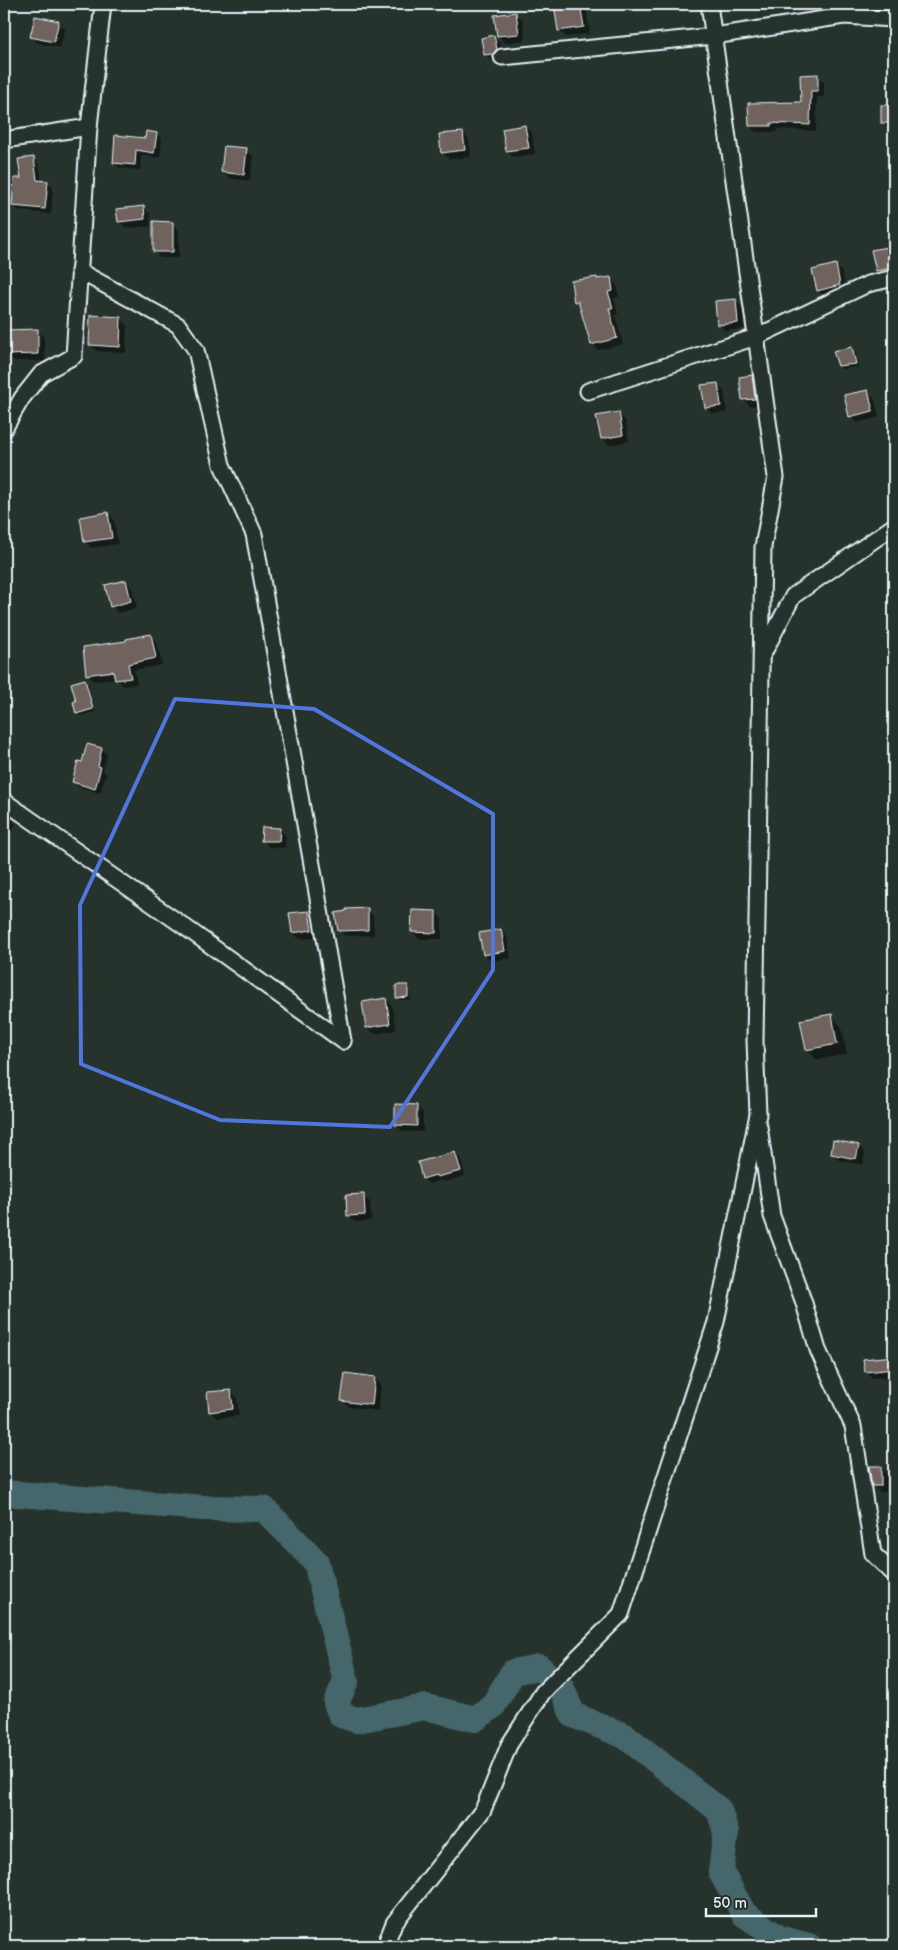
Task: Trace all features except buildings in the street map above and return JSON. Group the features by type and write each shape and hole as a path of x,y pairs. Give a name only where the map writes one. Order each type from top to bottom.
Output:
{"street":[{"path":"4,429 22,398 40,374 74,356 89,127 103,4"},
{"path":"709,4 776,477 763,547 755,1041 758,1114 772,1216 803,1300 818,1350 853,1426 874,1554 894,1574"},
{"path":"502,58 714,36 844,16 894,19"},
{"path":"4,140 89,127"},
{"path":"4,801 178,922 343,1041 254,534 222,465 196,350 178,325 79,271"},
{"path":"588,391 756,337 868,284 894,278"},
{"path":"761,657 793,596 894,526"},
{"path":"385,1946 394,1923 483,1810 509,1745 543,1692 621,1614 716,1322 758,1114"}],"highlighted area":[{"path":"175,699 314,709 493,814 493,970 390,1127 220,1120 81,1064 80,905"}],"waterway":[{"path":"4,1493 205,1508 264,1509 316,1562 346,1681 336,1703 341,1715 357,1720 426,1707 475,1719 493,1706 513,1672 539,1667 562,1689 573,1715 625,1736 719,1810 726,1832 721,1872 744,1914 779,1938 809,1946"}]}
